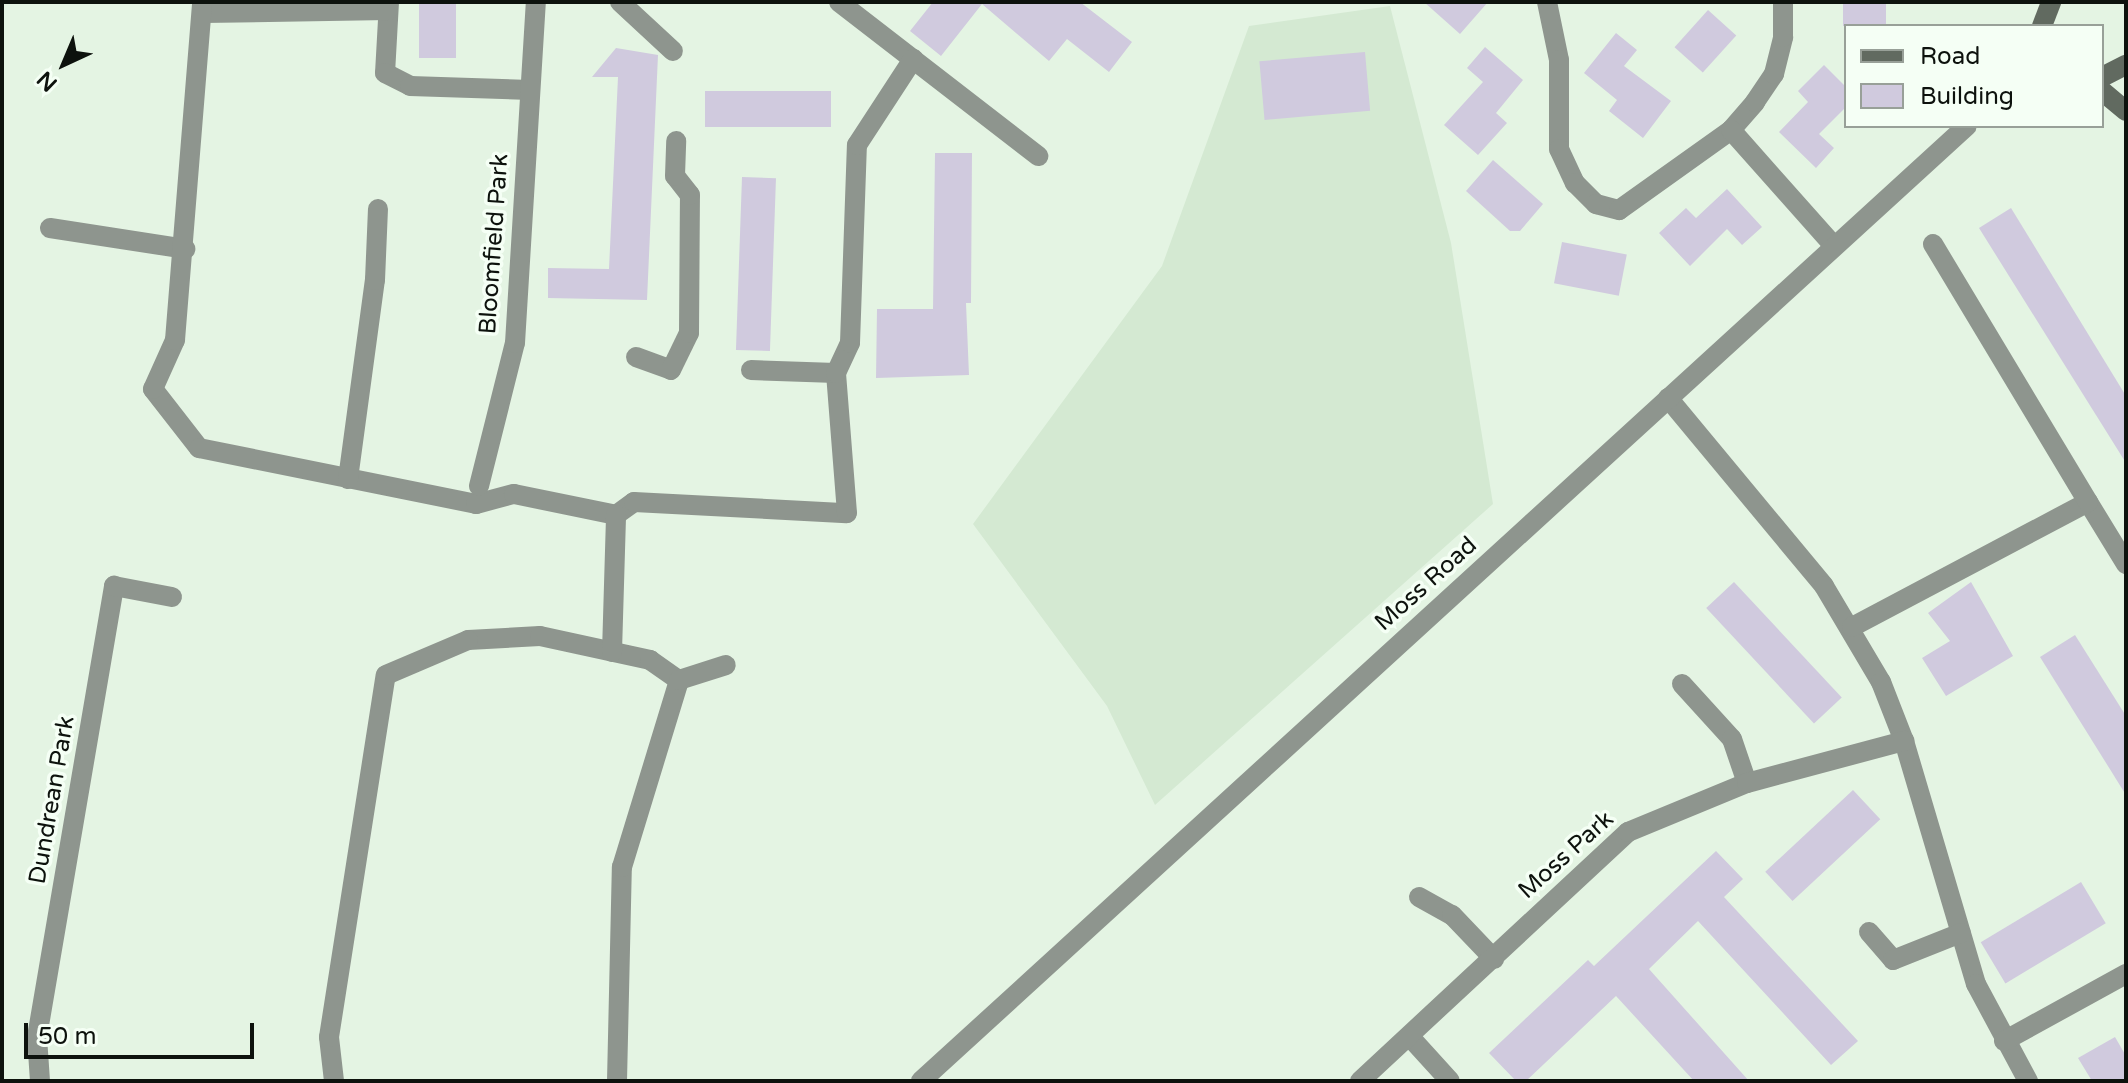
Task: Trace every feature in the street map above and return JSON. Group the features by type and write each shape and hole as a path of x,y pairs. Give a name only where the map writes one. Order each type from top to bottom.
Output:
{"main road":[{"path":"2043,24 2051,2"},
{"path":"2104,76 2126,65"},
{"path":"2104,93 2126,111"}],"street":[{"name":"Bloomfield Park","path":"477,495 515,343 537,2"},
{"path":"620,2 673,51"},
{"path":"839,2 1038,156"},
{"path":"1547,2 1559,60 1559,149 1575,183 1596,204 1619,210 1731,130 1774,74 1783,37 1783,2"},
{"path":"530,90 410,86 385,73 388,6 202,8 185,249 175,340 153,389 199,448 348,479 477,495 514,494 616,515 634,502 847,513 836,373 850,343 857,145 913,59"},
{"name":"Moss Road","path":"921,1081 1833,245 1965,128"},
{"path":"1731,130 1833,245"},
{"path":"636,357 671,370 689,333 690,195 675,176 676,141"},
{"path":"348,479 375,280 378,209"},
{"path":"50,228 185,249"},
{"path":"1933,244 2126,564"},
{"path":"751,370 836,373"},
{"path":"1668,398 1824,586 1852,627 1904,741 1976,984 2028,1081"},
{"path":"1852,627 2088,502"},
{"path":"612,652 616,515"},
{"name":"Dundrean Park","path":"40,1081 37,1037 114,586 172,597"},
{"path":"334,1081 329,1037 386,675 468,640 540,636 650,660 679,680"},
{"path":"679,680 726,665"},
{"path":"617,1081 622,867 679,680"},
{"path":"1682,684 1732,739 1747,783"},
{"name":"Moss Park","path":"1360,1081 1628,832 1747,783 1904,741"},
{"path":"1419,897 1452,915 1494,959"},
{"path":"1869,932 1893,960 1961,933"},
{"path":"2004,1041 2126,974"},
{"path":"1410,1037 1450,1081"}],"shaded area":[{"path":"1390,6 1451,243 1493,504 1155,805 1107,706 973,524 1162,266 1249,26"}],"building":[{"path":"419,2 456,2 456,58 419,58"},
{"path":"933,2 1080,2 1132,42 1109,72 1067,39 1049,61 982,4 941,56 910,31"},
{"path":"1424,2 1488,2 1460,34"},
{"path":"1843,2 1886,2 1886,24 1843,26"},
{"path":"1708,10 1736,35 1703,73 1675,47"},
{"path":"1616,33 1637,50 1624,66 1671,101 1643,138 1609,111 1617,100 1584,73"},
{"path":"1485,47 1523,80 1496,113 1507,123 1478,155 1444,125 1483,82 1467,68"},
{"path":"616,48 658,55 647,300 548,298 548,268 609,269 618,77 592,77"},
{"path":"1365,52 1370,111 1265,120 1259,61"},
{"path":"1824,65 1844,85 1844,109 1819,134 1834,148 1816,168 1779,132 1808,102 1798,91"},
{"path":"705,91 831,91 831,127 705,127"},
{"path":"935,153 972,153 971,303 966,303 969,375 876,378 877,309 933,309"},
{"path":"1493,160 1543,204 1520,231 1510,231 1466,191"},
{"path":"742,177 776,178 770,351 736,350"},
{"path":"1727,189 1762,227 1742,245 1727,229 1690,266 1659,233 1686,208 1696,218"},
{"path":"2011,208 2126,396 2126,463 1979,228"},
{"path":"1562,242 1627,255 1619,296 1554,283"},
{"path":"1734,582 1842,698 1814,723 1706,608"},
{"path":"1971,582 2013,656 1946,696 1922,658 1950,641 1928,613"},
{"path":"2075,635 2126,716 2126,795 2040,657"},
{"path":"1853,790 1880,819 1793,901 1765,872"},
{"path":"1716,851 1743,879 1724,897 1858,1041 1831,1065 1698,921 1649,969 1749,1081 1694,1081 1616,996 1526,1081 1516,1081 1489,1053 1588,960 1594,966"},
{"path":"2081,882 2106,923 2005,983 1981,942"},
{"path":"2115,1037 2126,1056 2126,1081 2092,1081 2078,1058"}]}
